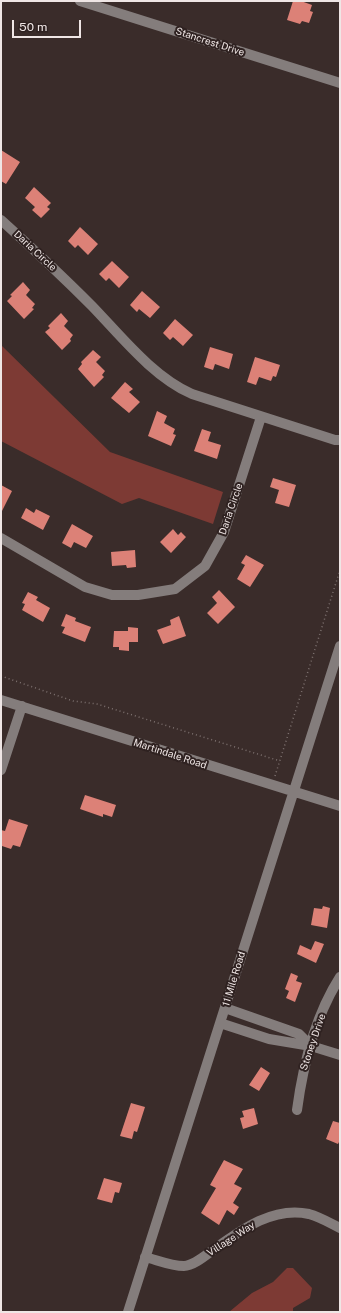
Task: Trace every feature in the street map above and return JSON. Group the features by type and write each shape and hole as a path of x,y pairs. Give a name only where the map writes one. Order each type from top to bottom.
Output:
{"street":[{"name":"Stancrest Drive","path":"80,1 340,83"},
{"name":"Daria Circle","path":"1,220 56,269 162,376 174,386 192,394 338,441"},
{"name":"Daria Circle","path":"1,538 85,587 112,595 138,595 175,589 205,566 224,532 261,417"},
{"name":"11 Mile Road","path":"128,1312 340,646"},
{"name":"Martindale Road","path":"1,700 272,785 293,790 340,806"},
{"path":"1,770 22,706"},
{"name":"Stoney Drive","path":"297,1110 302,1076 311,1046 322,1015 340,977"},
{"path":"225,1008 299,1034 311,1046"},
{"path":"220,1023 269,1039 311,1046 340,1055"},
{"name":"Village Way","path":"145,1257 173,1265 185,1266 206,1255 254,1223 275,1215 292,1212 310,1214 340,1228"}],"path":[{"path":"272,785 340,570"},
{"path":"1,676 73,701 97,704 280,761"}],"shaded area":[{"path":"1,345 110,452 223,492 213,524 139,498 122,504 1,441"},
{"path":"287,1268 293,1268 312,1288 310,1298 293,1308 293,1312 229,1312 252,1293 273,1282"}],"building":[{"path":"293,1 301,1 312,5 310,11 313,12 309,23 302,21 300,24 287,20"},
{"path":"1,150 20,162 6,184 1,181"},
{"path":"34,187 51,203 47,207 50,209 41,218 32,210 35,207 25,198"},
{"path":"80,227 98,244 88,255 78,245 75,248 68,241"},
{"path":"112,261 129,277 119,288 109,278 106,281 99,274"},
{"path":"23,282 30,290 26,295 35,304 32,308 34,309 24,319 7,301 12,296 10,295"},
{"path":"142,291 160,307 150,318 139,309 137,312 130,305"},
{"path":"61,313 68,321 64,326 73,335 70,339 71,341 62,350 45,332 50,328 48,326"},
{"path":"175,319 193,335 183,346 173,337 170,340 163,333"},
{"path":"210,347 233,354 229,369 215,364 213,370 204,367"},
{"path":"93,350 101,357 96,362 105,371 102,375 104,377 94,387 78,369 82,364 81,362"},
{"path":"255,357 280,365 276,377 273,376 271,381 259,377 256,385 247,382"},
{"path":"125,382 133,389 129,392 140,402 129,413 111,398"},
{"path":"157,411 167,416 164,423 175,429 173,434 176,435 171,446 148,436"},
{"path":"202,429 211,432 208,441 221,445 217,459 194,451"},
{"path":"273,478 296,485 289,507 275,503 279,490 270,487"},
{"path":"1,485 12,491 1,513"},
{"path":"26,508 34,513 36,509 50,516 43,530 21,518"},
{"path":"72,524 93,536 86,548 74,542 71,548 62,543"},
{"path":"173,529 178,535 181,532 186,537 171,553 160,542"},
{"path":"135,550 136,567 127,568 126,565 112,566 111,552"},
{"path":"246,555 264,565 250,587 237,579 245,565 241,563"},
{"path":"219,590 235,607 218,624 207,613 217,603 212,597"},
{"path":"28,592 38,597 36,600 50,608 43,622 22,610 25,604 22,603"},
{"path":"66,614 76,618 75,621 91,627 85,642 62,633 65,627 61,626"},
{"path":"179,616 186,636 163,644 157,630 171,625 170,620"},
{"path":"128,627 138,628 138,642 129,642 129,651 119,650 119,647 113,647 114,631 128,631"},
{"path":"85,795 116,805 112,817 103,814 103,817 80,809"},
{"path":"9,819 28,825 20,847 13,845 11,849 2,846 1,830 5,831"},
{"path":"323,906 330,908 327,928 311,925 314,908 322,909"},
{"path":"315,941 324,944 316,963 297,954 300,945 311,950"},
{"path":"291,973 298,976 296,981 302,983 295,1002 286,998 289,991 285,989"},
{"path":"261,1067 270,1073 259,1091 249,1085"},
{"path":"131,1103 145,1107 137,1132 134,1131 132,1139 120,1136"},
{"path":"254,1108 258,1124 243,1129 240,1118 244,1117 242,1111"},
{"path":"333,1121 340,1123 340,1140 338,1144 326,1139"},
{"path":"224,1160 243,1169 234,1184 242,1188 233,1203 239,1207 234,1215 227,1210 219,1225 201,1213 216,1188 210,1185"},
{"path":"104,1178 122,1183 119,1193 115,1192 112,1203 97,1199"}]}
